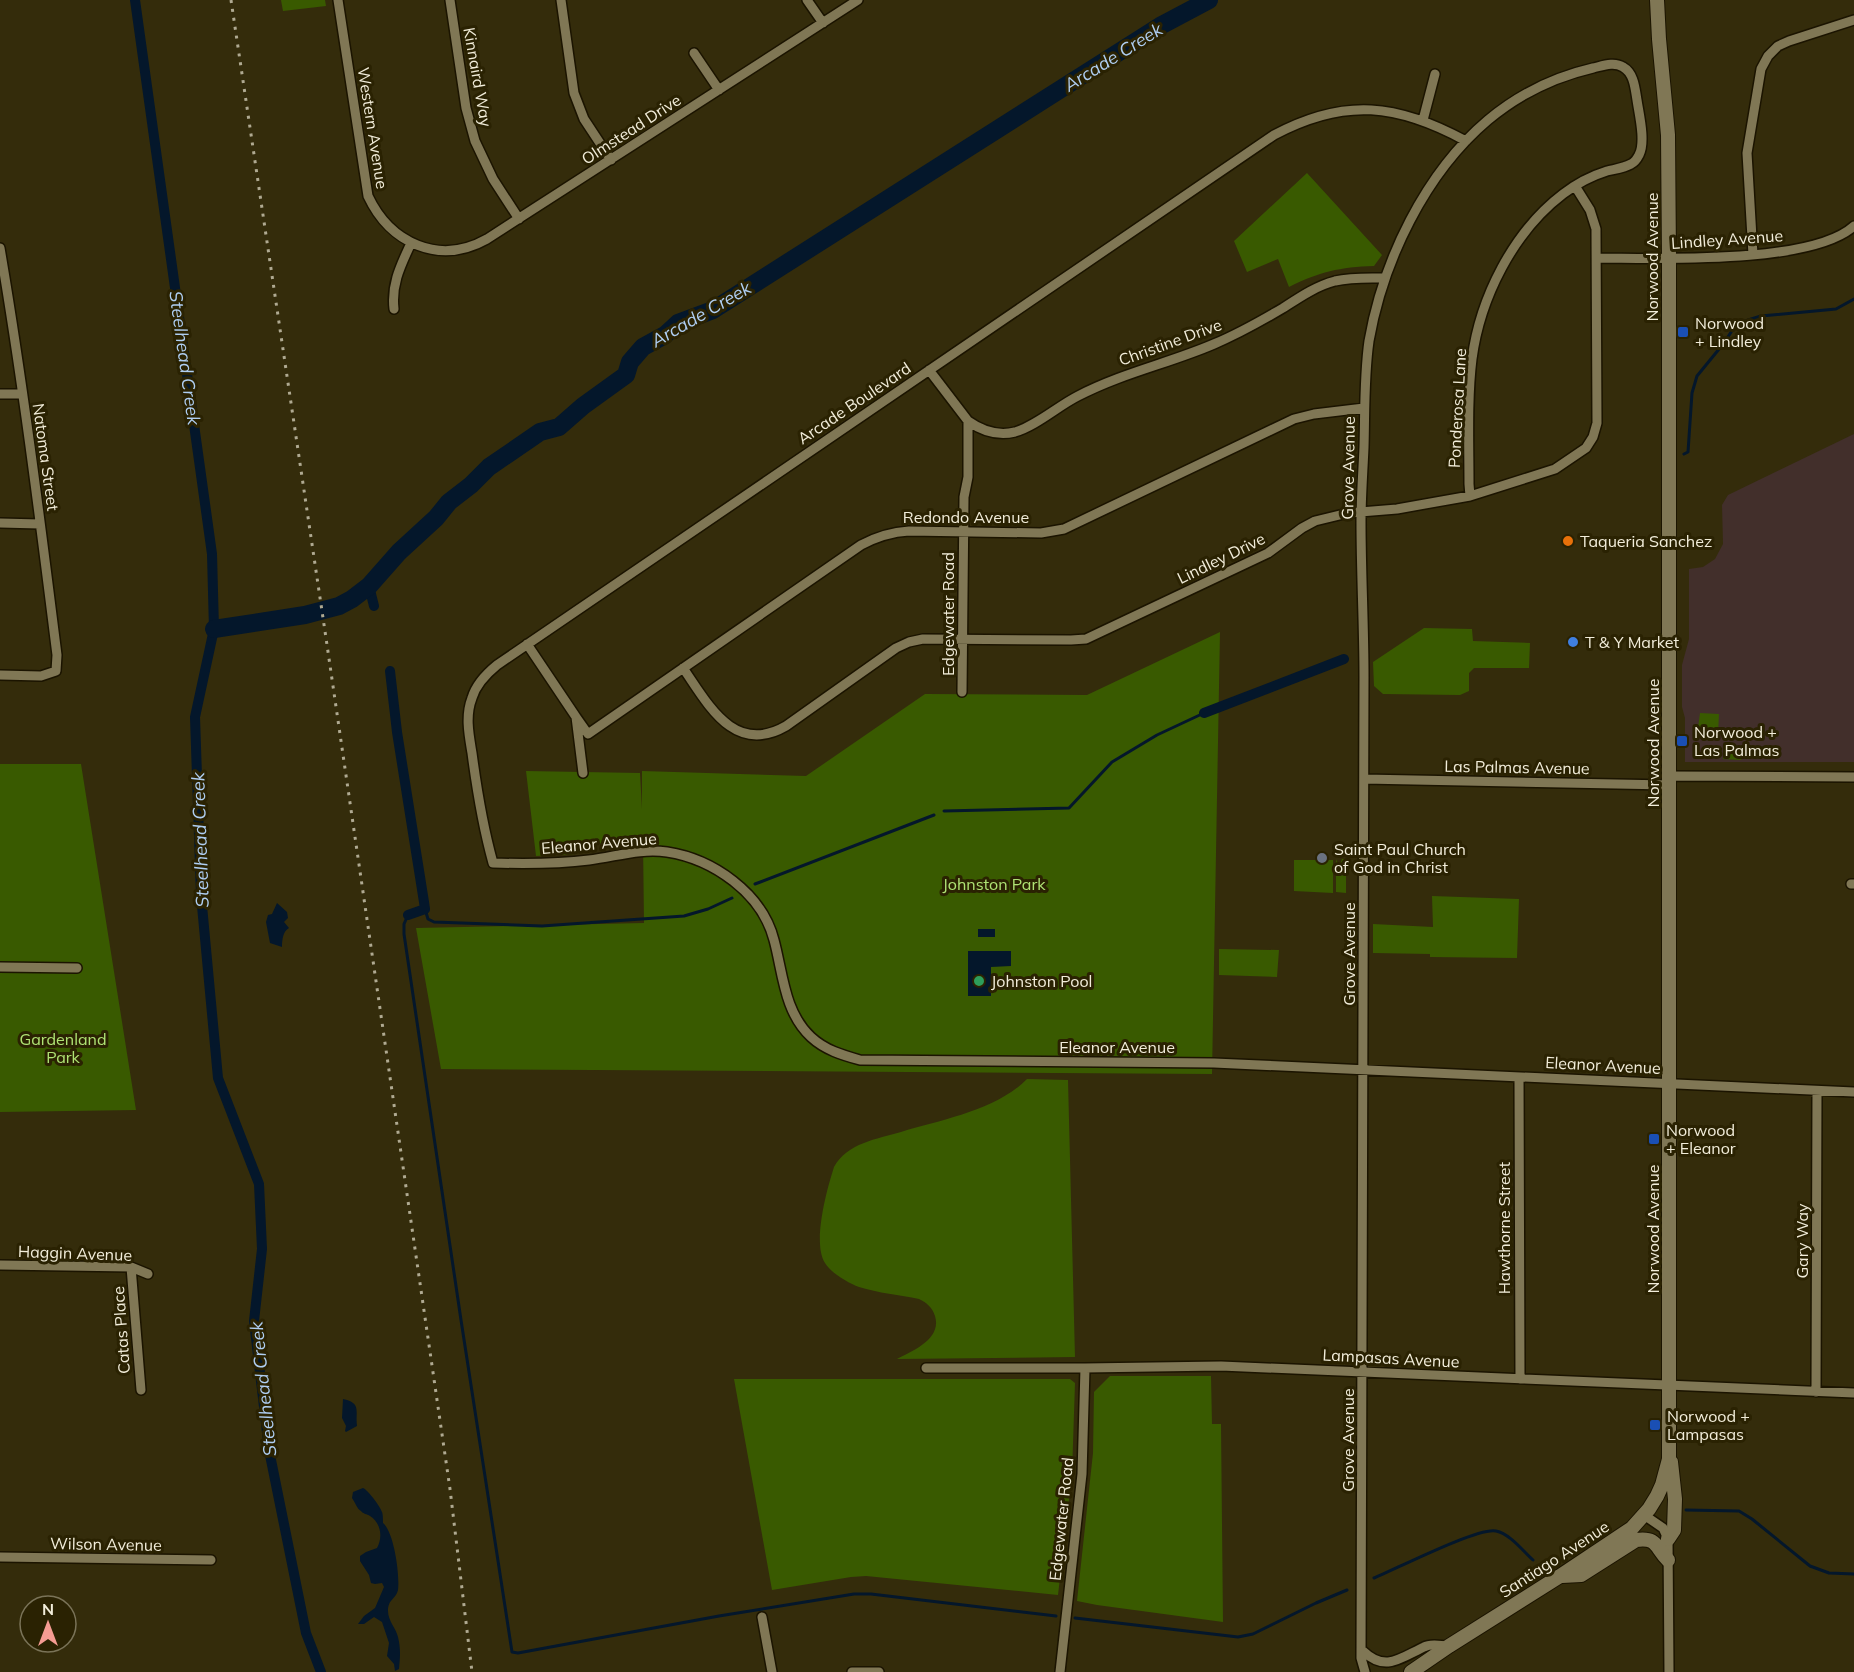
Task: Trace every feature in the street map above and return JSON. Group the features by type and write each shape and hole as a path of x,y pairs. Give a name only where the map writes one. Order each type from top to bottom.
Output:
{"main road":[{"name":"Norwood Avenue","path":"1657,0 1668,135 1669,258 1670,1449 1662,1485"},
{"path":"1668,1539 1674,1530 1675,1499 1670,1449"},
{"name":"Santiago Avenue","path":"1411,1672 1632,1528 1644,1515 1662,1485"},
{"path":"1560,1576 1581,1575 1636,1540 1645,1538 1652,1540 1668,1560"}],"street":[{"name":"Western Avenue","path":"338,0 368,196 382,220 398,235 411,243"},
{"name":"Kinnaird Way","path":"450,0 466,108 475,141 493,179 519,219"},
{"path":"561,0 574,93 584,119 611,160"},
{"path":"807,0 823,23"},
{"name":"Olmstead Drive","path":"411,243 439,250 468,248 488,239 858,0"},
{"path":"1753,255 1747,153 1761,69 1772,51 1789,41 1854,20"},
{"path":"694,53 719,90"},
{"name":"Ponderosa Lane","path":"1466,141 1497,113 1542,85 1584,70 1616,64 1627,70 1633,81 1641,122 1640,154 1631,164 1603,172 1575,186 1551,205 1515,248 1492,288 1482,314 1472,359 1468,484 1470,496"},
{"path":"1423,120 1435,74"},
{"name":"Arcade Boulevard","path":"493,863 477,793 468,725 468,711 472,697 486,674 1290,126 1324,114 1361,110 1397,113 1423,120 1466,141"},
{"name":"Grove Avenue","path":"1365,1672 1361,1648 1364,1070 1362,512 1365,376 1369,342 1385,278 1399,243 1415,212 1466,141"},
{"name":"Lindley Drive","path":"683,668 724,723 744,733 765,734 786,726 903,644 923,639 1071,640 1093,636 1268,553 1315,521 1470,496 1555,469 1581,453 1593,436 1597,423 1596,229 1593,216 1575,186"},
{"name":"Lindley Avenue","path":"1597,258 1669,258 1783,252 1827,242 1839,237 1854,226"},
{"path":"394,309 393,293 396,278 411,243"},
{"name":"Natoma Street","path":"0,248 13,322 57,655 56,671 41,676 0,675"},
{"name":"Christine Drive","path":"968,421 987,431 1002,434 1016,432 1076,396 1100,385 1215,344 1255,324 1318,287 1343,279 1385,278"},
{"path":"929,370 968,421"},
{"path":"0,394 22,394"},
{"name":"Redondo Avenue","path":"576,717 588,734 861,544 874,538 902,531 1041,532 1064,529 1294,419 1314,414 1364,408"},
{"name":"Edgewater Road","path":"962,692 963,531 964,497 968,477 968,421"},
{"path":"0,523 40,524"},
{"path":"527,644 576,717 584,773"},
{"name":"Las Palmas Avenue","path":"1364,779 1669,780 1854,777"},
{"name":"Eleanor Avenue","path":"493,863 548,864 592,860 637,852 666,852 694,858 720,871 743,889 761,912 774,937 785,988 794,1014 811,1037 833,1053 860,1060 1214,1063 1854,1092"},
{"path":"0,967 77,968"},
{"name":"Hawthorne Street","path":"1519,1077 1520,1379"},
{"name":"Gary Way","path":"1816,1392 1817,1091"},
{"name":"Haggin Avenue","path":"0,1265 131,1267 148,1274"},
{"name":"Catas Place","path":"131,1267 141,1390"},
{"name":"Lampasas Avenue","path":"926,1368 1210,1365 1854,1393"},
{"name":"Edgewater Road","path":"1060,1672 1082,1474 1085,1368"},
{"path":"1644,1515 1663,1528 1668,1539 1669,1672"},
{"name":"Wilson Avenue","path":"0,1557 211,1560"},
{"path":"762,1617 772,1672"},
{"name":"Santiago Avenue","path":"1361,1648 1370,1664 1384,1670 1393,1670 1426,1645 1449,1646"},
{"name":"Grove Avenue","path":"1359,1672 1361,1648"},
{"path":"852,1672 879,1672"}],"shaded area":[{"path":"1854,434 1854,762 1685,762 1682,665 1689,639 1689,569 1703,567 1715,559 1723,544 1722,505 1728,495"}],"green space":[{"path":"281,0 325,0 326,6 283,11"},
{"path":"1307,173 1382,255 1374,266 1330,271 1289,287 1278,259 1247,272 1234,241"},
{"path":"1424,628 1472,629 1473,641 1530,643 1529,668 1474,668 1469,673 1469,691 1460,695 1383,694 1374,686 1373,662"},
{"name":"Johnston Park","path":"1220,632 1212,1074 441,1069 416,928 644,923 643,842 609,846 597,840 585,841 580,851 575,854 536,856 526,771 640,773 642,809 642,771 806,776 925,694 1087,695"},
{"path":"1700,713 1719,714 1718,735 1697,735"},
{"path":"1724,747 1741,747 1741,760 1723,759"},
{"name":"Gardenland Park","path":"0,764 81,764 136,1110 0,1112"},
{"path":"1336,859 1337,862 1341,862 1342,859 1346,859 1346,893 1336,892"},
{"path":"1294,860 1333,860 1333,893 1294,891"},
{"path":"1432,896 1519,899 1517,958 1430,957 1430,954 1373,953 1373,924 1433,927"},
{"path":"1219,949 1279,950 1277,977 1219,975"},
{"path":"1027,1079 1068,1080 1075,1357 897,1359 918,1348 930,1338 936,1324 935,1316 929,1306 919,1299 859,1287 840,1277 825,1263 821,1254 820,1230 834,1167 847,1152 863,1143 968,1113 1000,1099"},
{"path":"1110,1376 1211,1376 1212,1424 1221,1424 1223,1622 1077,1601 1093,1453 1094,1392"},
{"path":"734,1379 1070,1379 1075,1383 1072,1474 1058,1595 866,1576 772,1590"}],"water":[{"path":"277,903 287,912 288,918 284,922 289,928 284,933 282,947 270,943 266,922"},
{"name":"Johnston Pool","path":"978,929 995,929 995,937 978,937"},
{"name":"Johnston Pool","path":"968,951 1011,951 1011,966 991,967 991,996 968,996"},
{"path":"343,1399 353,1403 357,1412 357,1426 346,1432 342,1418"},
{"path":"363,1488 381,1509 383,1523 390,1535 395,1554 398,1590 389,1604 388,1611 400,1646 399,1669 395,1671 394,1664 387,1656 389,1643 382,1622 374,1617 364,1624 358,1624 375,1608 384,1587 382,1583 371,1583 360,1561 360,1556 377,1548 380,1535 377,1522 363,1513 352,1498 353,1492"}],"waterway":[{"name":"Steelhead Creek","path":"135,0 212,554 214,629 195,717 201,895 218,1078 259,1184 262,1249 254,1321 269,1450 306,1633 321,1672"},
{"name":"Arcade Creek","path":"214,629 305,615 339,606 352,599 369,586 449,502 489,467 540,432 559,427 583,406 626,375 630,362 643,347 665,335 678,323 713,310 1160,26 1209,0"},
{"path":"1684,454 1688,452 1692,393 1697,376 1735,326 1761,316 1836,309 1854,299"},
{"path":"369,586 374,606"},
{"path":"1204,713 1344,659"},
{"path":"390,671 397,732 425,909 408,915"},
{"path":"944,811 1069,808 1112,762 1157,735 1204,713"},
{"path":"755,884 934,815"},
{"path":"425,909 428,919 434,922 542,926 684,916 708,909 732,898"},
{"path":"408,915 404,924 404,934 512,1652 518,1653 854,1594 871,1594 1056,1616"},
{"path":"1686,1510 1739,1511 1810,1566 1829,1573 1854,1574"},
{"path":"1374,1578 1472,1535 1486,1532 1496,1531 1506,1535 1533,1560"},
{"path":"1075,1618 1238,1637 1253,1634 1347,1590"}],"railway":[{"path":"231,0 450,1489 472,1672"}],"place":[{"name":"Norwood + Lindley","path":"1683,332"},
{"name":"Taqueria Sanchez","path":"1568,541"},
{"name":"T & Y Market","path":"1573,642"},
{"name":"Norwood + Las Palmas","path":"1682,741"},
{"name":"Saint Paul Church of God in Christ","path":"1322,858"},
{"name":"Johnston Pool","path":"979,981"},
{"name":"Norwood + Eleanor","path":"1654,1139"},
{"name":"Norwood + Lampasas","path":"1655,1425"}]}
